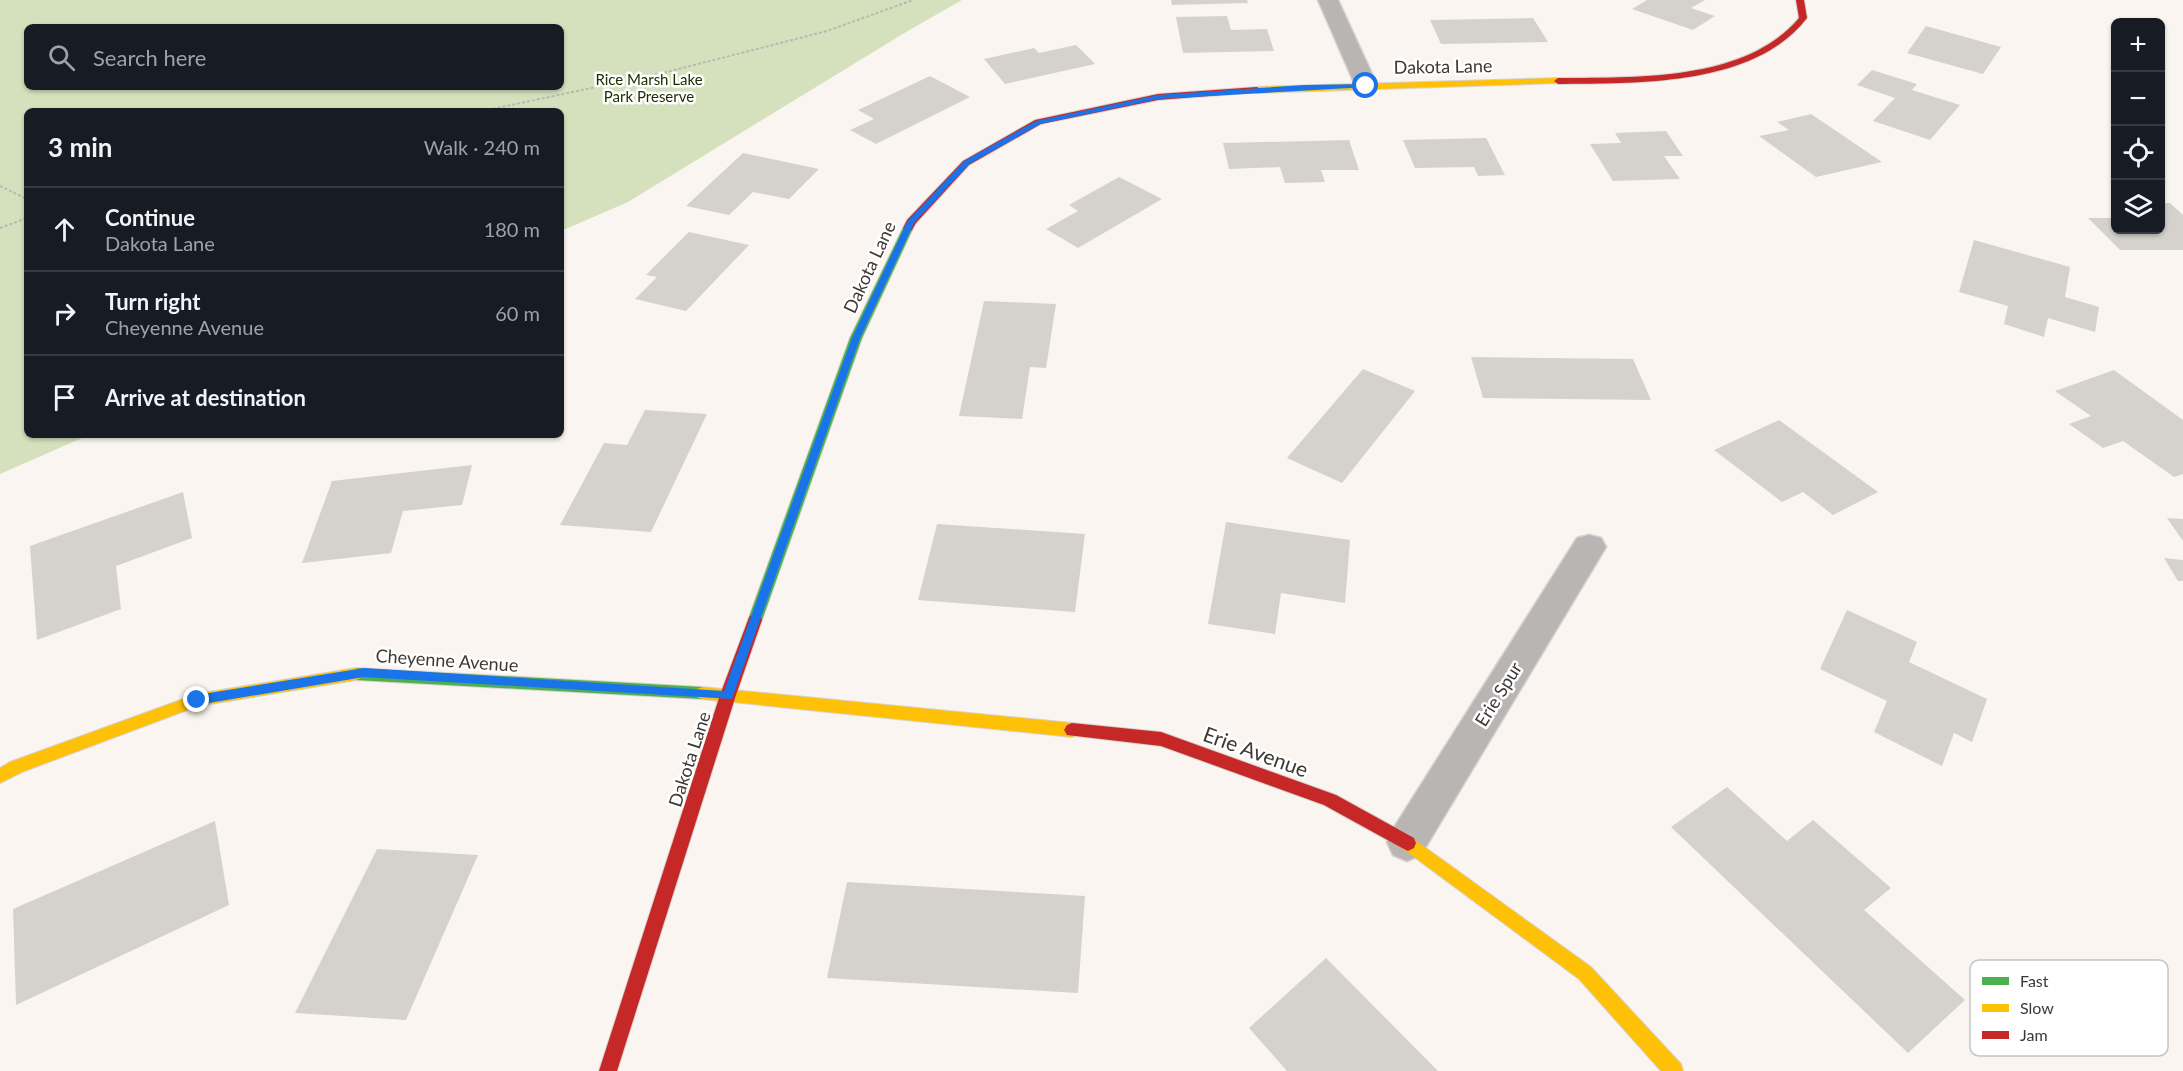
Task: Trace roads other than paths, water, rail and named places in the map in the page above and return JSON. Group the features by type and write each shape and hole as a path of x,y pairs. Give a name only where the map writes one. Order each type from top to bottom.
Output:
{"street":[{"path":"1328,0 1366,86"},
{"name":"Dakota Lane","path":"608,1071 728,695 856,338 911,222 966,163 1038,122 1158,97 1304,87 1660,79 1704,70 1749,56 1784,38 1803,18 1800,0"},
{"name":"Erie Spur","path":"1407,842 1589,547"},
{"name":"Cheyenne Avenue","path":"0,776 16,767 197,700 364,673 728,695"},
{"name":"Erie Avenue","path":"728,695 1161,739 1330,800 1407,842 1586,973 1674,1071"}],"park label":[{"name":"Rice Marsh Lake Park Preserve","path":"649,88"}]}
